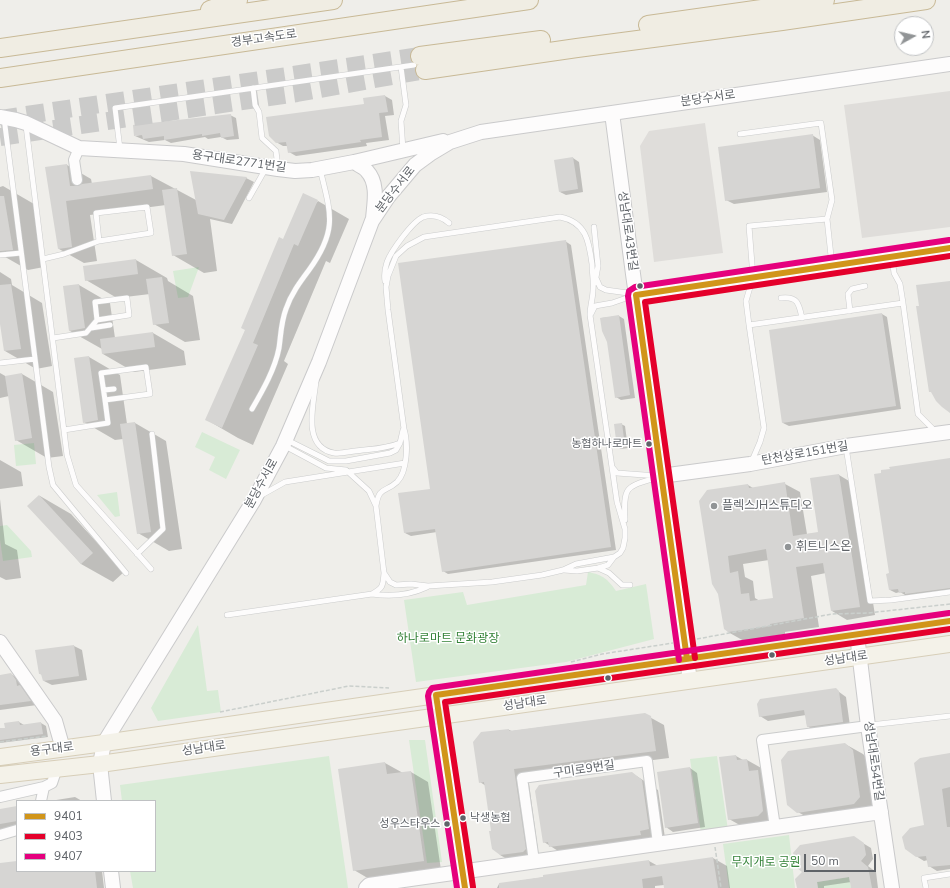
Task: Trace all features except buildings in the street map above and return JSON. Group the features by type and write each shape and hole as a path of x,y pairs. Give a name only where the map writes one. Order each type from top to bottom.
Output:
{"highway":[{"path":"171,23 238,0"},
{"path":"0,48 333,0"},
{"name":"경부고속도로","path":"0,78 529,0"},
{"path":"420,64 478,49 825,0"},
{"path":"420,64 578,48 926,0"}],"main road":[{"name":"성남대로","path":"104,743 950,621"},
{"name":"성남대로","path":"100,764 950,644"},
{"name":"용구대로","path":"0,757 61,742 104,743"},
{"name":"용구대로","path":"0,775 100,764"}],"street":[{"name":"분당수서로","path":"104,743 254,500 285,443 319,362 372,221 388,197 415,165 450,142 481,132 950,64"},
{"name":"성남대로43번길","path":"612,113 690,681"},
{"name":"용구대로2771번길","path":"2,117 26,123 79,148 184,154 272,168 295,170 320,168 354,162 481,132"},
{"path":"77,180 74,160 79,148"},
{"path":"354,162 367,172 372,179 375,191 372,221"},
{"path":"636,295 950,248"},
{"name":"탄천상로151번길","path":"661,476 750,464 846,446 944,433"},
{"name":"성남대로54번길","path":"857,635 868,726 892,888"},
{"path":"0,642 55,721 61,742"},
{"path":"436,695 465,888"},
{"path":"775,827 762,740 868,726"},
{"path":"104,743 100,764 104,800"},
{"name":"구미로9번길","path":"534,861 522,778 647,761 658,843"},
{"path":"0,797 44,787 52,782 57,768"},
{"path":"41,800 44,787"},
{"path":"366,888 370,885 463,870 880,812"},
{"path":"0,835 16,830"},
{"path":"112,872 113,888"}],"lane":[{"path":"120,150 115,108 420,64"},
{"path":"401,67 406,105 401,122 404,150"},
{"path":"249,198 272,168 276,151 262,138 253,88"},
{"path":"2,117 49,467 53,485 126,573"},
{"path":"26,123 64,430 68,455 76,486 150,569"},
{"path":"740,134 820,123 832,200 827,219 832,266"},
{"path":"252,409 275,361 279,348 282,322 292,294 317,259 328,234 330,220 329,208 320,168"},
{"path":"43,259 64,254 99,241 151,233 147,207 96,213 99,241"},
{"path":"372,594 380,590 384,585 376,506 378,496 382,491 397,482 402,474 405,463 406,437 384,275 387,262 394,249 414,223 423,218 433,216 442,218 449,222"},
{"path":"386,288 388,276 396,256 407,246 420,239 560,217 573,221 583,231 587,239 590,246 593,290"},
{"path":"750,464 760,442 764,428 746,301 753,277 748,226 827,219"},
{"path":"594,227 598,266 590,304 590,314 617,502 626,529"},
{"path":"0,254 21,253"},
{"path":"892,257 894,273 900,284 918,414 944,433"},
{"path":"596,278 600,287 606,290 636,295"},
{"path":"850,311 848,294 852,289 865,286"},
{"path":"590,314 595,306 612,303 636,295"},
{"path":"782,298 788,297 795,300 799,304 802,318"},
{"path":"53,338 86,333 97,320 95,302 126,298 129,315 97,320"},
{"path":"749,325 903,304"},
{"path":"91,328 110,325"},
{"path":"0,364 35,359"},
{"path":"319,362 312,418 314,436 322,447 335,453 390,447 400,443"},
{"path":"64,430 108,424 101,373 146,367 150,394 105,400"},
{"path":"104,390 114,389"},
{"path":"285,443 322,458 338,461 390,453 396,450 400,443 404,429"},
{"path":"137,554 163,529 152,434"},
{"path":"285,443 326,468 346,470 350,472 369,491 376,506"},
{"path":"846,446 870,601 891,600 950,592"},
{"path":"254,500 285,482 405,463"},
{"path":"613,468 617,473 661,476"},
{"path":"563,570 577,571 608,565 623,548 626,529 624,500 627,492 632,485 661,476"},
{"path":"384,574 390,582 396,585 411,584 428,586 492,582 542,575 563,570 576,564 614,557"},
{"path":"598,568 609,573 622,585 630,585"},
{"path":"227,615 372,594 386,596 416,592 428,586"},
{"path":"868,726 950,716"},
{"path":"926,888 924,878 950,874"}],"path":[{"path":"569,663 602,654 684,642 832,614 868,613 950,604"},
{"path":"214,714 349,686 392,688"},
{"path":"0,742 42,737 61,742"},
{"path":"713,836 721,888"}],"shaded area":[{"path":"950,91 950,227 862,238 844,105"},
{"path":"705,123 723,253 654,262 640,146 649,131"}],"green space":[{"path":"199,267 188,297 178,298 173,271"},
{"path":"202,432 240,450 226,479 209,470 215,457 195,447"},
{"path":"34,443 36,464 16,466 14,445"},
{"path":"117,492 120,516 115,517 97,495"},
{"path":"7,525 31,551 32,557 3,561 0,526"},
{"name":"하나로마트 문화광장","path":"588,572 605,578 616,591 646,584 654,639 566,662 416,682 404,600 463,592 467,605 586,585"},
{"path":"198,625 207,691 218,690 221,712 158,721 151,708"},
{"path":"409,740 425,740 442,862 427,863"},
{"path":"329,756 348,888 133,888 130,872 156,872 156,800 122,800 120,785"},
{"path":"717,756 728,830 701,833 690,759"},
{"name":"무지개로 공원","path":"789,835 795,888 729,888 723,844"},
{"path":"849,877 851,888 818,888 817,882"}],"tunnel":[{"path":"0,119 420,56"},
{"path":"0,137 297,93 425,70"}],"transit line":[{"name":"9407","path":"679,660 628,296 629,291 635,287 949,240"},
{"name":"9401","path":"687,659 636,295 950,248"},
{"name":"9403","path":"695,658 645,302 950,256"},
{"name":"9407","path":"457,888 428,696 432,688 949,613"},
{"name":"9401","path":"436,695 950,621"},
{"name":"9403","path":"473,887 445,702 950,629"},
{"name":"9401","path":"436,695 465,888"}],"place":[{"name":"농협하나로마트","path":"649,444"},
{"name":"플렉스JH스튜디오","path":"714,506"},
{"name":"휘트니스온","path":"788,547"},
{"name":"낙생농협","path":"463,818"},
{"name":"성우스타우스","path":"447,824"}]}
